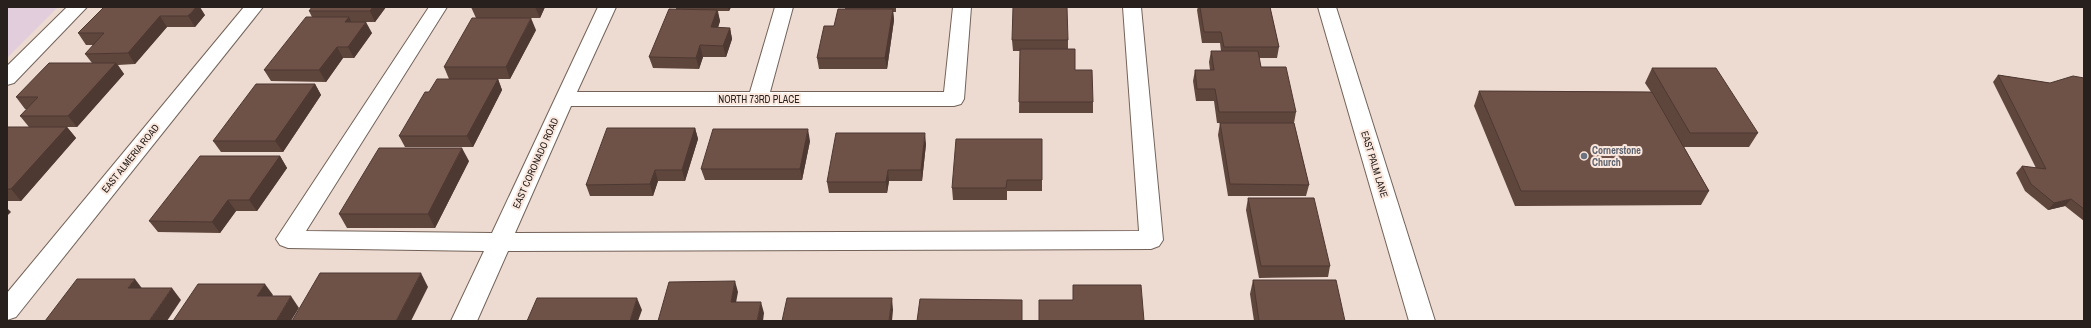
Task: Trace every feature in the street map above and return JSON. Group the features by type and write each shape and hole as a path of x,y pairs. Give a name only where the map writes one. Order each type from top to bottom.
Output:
{"street":[{"path":"7,78 78,7"},
{"name":"EAST ALMERIA ROAD","path":"7,310 254,7"},
{"path":"438,7 288,239 499,242 1151,240 1132,7"},
{"name":"EAST CORONADO ROAD","path":"464,321 607,7"},
{"path":"758,100 784,7"},
{"name":"NORTH 73RD PLACE","path":"564,100 954,100 962,7"},
{"name":"EAST PALM LANE","path":"1327,7 1422,321"}],"shaded area":[{"path":"7,7 58,7 7,58"}],"building":[{"path":"104,7 196,7 188,16 160,16 128,53 85,54 104,33 78,33"},
{"path":"312,7 373,7 370,11 309,11"},
{"path":"1013,7 1067,7 1068,40 1012,40"},
{"path":"1200,7 1270,7 1279,47 1224,47 1221,32 1204,32"},
{"path":"669,9 717,10 711,27 730,28 723,46 700,45 696,58 649,57"},
{"path":"838,9 893,9 885,58 817,58 824,26 834,26"},
{"path":"306,17 349,17 345,22 366,22 348,47 337,47 319,70 264,70"},
{"path":"472,18 531,18 506,67 444,67"},
{"path":"1020,49 1075,49 1075,70 1092,70 1093,102 1019,102"},
{"path":"1211,51 1258,51 1261,67 1286,67 1296,112 1219,112 1215,89 1197,89 1195,70 1214,70"},
{"path":"49,63 116,63 68,116 20,116 38,97 16,97"},
{"path":"1652,68 1716,68 1758,133 1690,133"},
{"path":"1998,75 2050,83 2073,76 2084,78 2084,209 2071,199 2054,203 2031,184 2022,166 2046,169"},
{"path":"437,79 498,79 467,136 399,136 425,92 429,92"},
{"path":"256,84 315,84 275,141 213,141"},
{"name":"Cornerstone Church","path":"1479,91 1652,92 1709,191 1521,191"},
{"path":"1220,123 1294,123 1309,185 1230,184"},
{"path":"7,127 67,127 11,189 7,189"},
{"path":"607,128 695,128 682,170 655,170 650,184 586,185"},
{"path":"713,129 808,129 800,169 701,169"},
{"path":"836,133 925,133 921,170 888,170 886,182 827,182"},
{"path":"956,139 1042,139 1042,180 1007,180 1006,188 952,188"},
{"path":"379,148 462,148 428,214 339,214"},
{"path":"200,156 280,156 249,200 228,200 212,222 149,221"},
{"path":"1248,198 1314,198 1330,266 1261,266"},
{"path":"320,273 421,273 396,321 292,321"},
{"path":"77,279 135,279 128,288 172,288 149,321 45,321"},
{"path":"1253,280 1336,280 1345,321 1259,321"},
{"path":"735,281 731,302 761,302 757,321 658,321 669,282"},
{"path":"198,284 265,284 257,296 291,296 276,321 173,321"},
{"path":"1073,285 1141,285 1144,321 1039,321 1039,300 1073,300"},
{"path":"537,298 637,298 630,321 527,321"},
{"path":"787,298 892,298 889,321 782,321"},
{"path":"920,299 1022,300 1022,321 917,321"}],"place":[{"name":"Cornerstone Church","path":"1584,156"}]}
